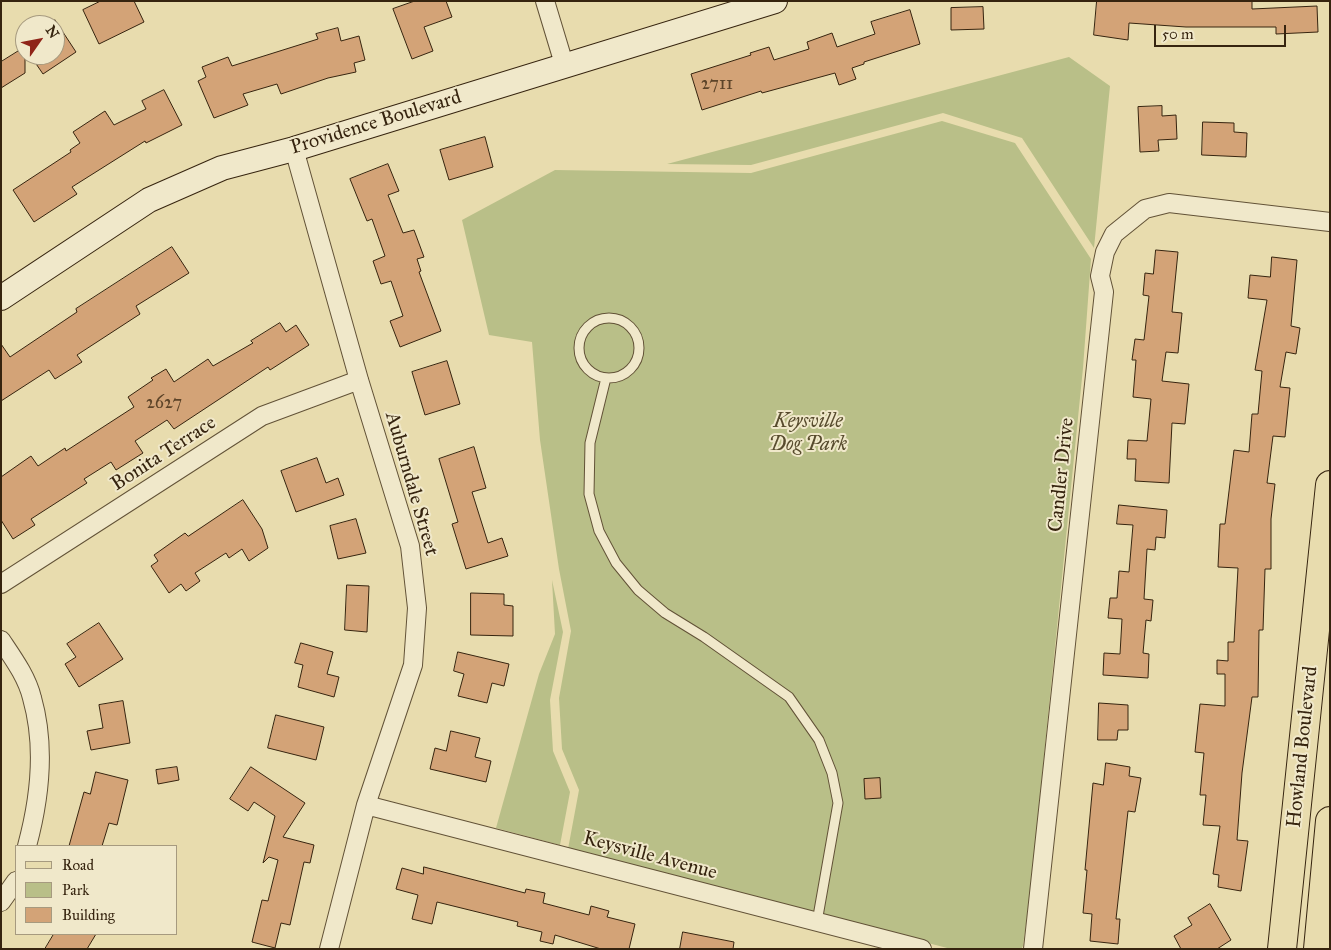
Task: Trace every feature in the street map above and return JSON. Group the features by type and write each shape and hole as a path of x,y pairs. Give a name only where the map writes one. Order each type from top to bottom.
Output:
{"main road":[{"name":"Providence Boulevard","path":"1,298 149,200 222,168 294,149 564,64 775,1"},
{"name":"Howland Boulevard","path":"1282,949 1330,485"},
{"name":"Howland Boulevard","path":"1318,949 1330,821"}],"street":[{"path":"545,1 564,64"},
{"name":"Auburndale Street","path":"294,149 359,380 410,546 417,608 413,664 366,805 329,949"},
{"name":"Candler Drive","path":"1033,949 1104,292 1100,276 1105,252 1114,234 1145,209 1169,203 1330,222"},
{"name":"Bonita Terrace","path":"1,584 262,416 359,380"},
{"path":"1,640 19,666 32,697 41,753 35,816 27,845"},
{"name":"Keysville Avenue","path":"366,805 922,949"},
{"path":"1,902 15,882"}],"lane":[{"path":"615,318 625,322 635,333 640,347 638,357 626,374 606,378 588,370 582,363 578,343 588,326 600,319 615,318"},
{"path":"606,378 590,443 589,494 599,531 616,563 638,590 666,613 704,637 789,698 819,740 832,772 838,803 817,922"}],"green space":[{"path":"1069,57 1110,86 1094,248 1022,138 943,113 751,165 667,164"},
{"name":"Keysville Dog Park","path":"942,121 1015,143 1091,259 1083,368 1031,886 1023,946 1021,949 951,949 568,849 579,790 562,749 559,698 571,631 559,569 540,440 532,342 489,335 462,220 555,170 751,173"},
{"path":"552,580 563,632 550,700 553,751 570,792 560,845 496,828 539,674 555,634"}],"building":[{"path":"101,1 134,1 144,22 99,44 83,10"},
{"path":"415,1 446,1 452,17 424,27 433,51 412,59 393,9"},
{"path":"1097,1 1252,1 1252,9 1317,6 1318,32 1276,34 1276,27 1186,27 1129,23 1128,40 1094,35"},
{"path":"983,7 984,29 951,30 951,8"},
{"path":"910,10 920,44 864,62 864,64 852,68 856,79 839,85 835,73 762,93 761,91 702,110 691,74 751,55 750,53 769,47 774,60 809,49 807,42 832,33 837,47 875,34 871,22"},
{"path":"338,28 341,41 359,36 365,60 354,63 356,72 328,78 281,94 277,84 243,94 248,105 214,118 198,81 206,77 202,67 228,57 232,66 318,39 316,34"},
{"path":"65,35 76,52 65,59"},
{"path":"15,53 15,65 25,65 25,73 1,88 1,62"},
{"path":"37,65 56,65 43,74"},
{"path":"164,90 182,125 146,143 145,141 72,187 77,194 34,222 13,190 71,152 70,150 80,143 73,132 105,111 114,125 146,109 142,101"},
{"path":"1162,106 1162,116 1176,115 1177,139 1158,140 1159,151 1140,152 1138,107"},
{"path":"1203,122 1234,123 1234,132 1247,133 1246,157 1202,155"},
{"path":"485,137 493,167 449,180 440,150"},
{"path":"388,164 399,191 388,195 403,233 414,230 424,257 417,259 421,271 419,272 441,331 400,347 390,321 403,316 391,281 381,284 373,261 385,256 372,219 367,221 350,179"},
{"path":"172,247 189,273 136,306 140,314 77,355 82,362 55,379 49,370 1,401 1,344 10,357 77,312 76,309"},
{"path":"1156,250 1178,252 1172,312 1182,313 1178,353 1166,352 1162,381 1189,384 1185,424 1172,423 1169,483 1135,481 1136,459 1127,459 1128,440 1147,441 1151,399 1133,397 1136,360 1132,360 1135,339 1144,340 1149,296 1143,295 1145,273 1153,274"},
{"path":"1272,257 1297,260 1291,326 1300,328 1296,354 1286,352 1280,387 1290,388 1285,437 1273,436 1267,483 1275,484 1271,519 1271,569 1265,569 1263,630 1259,630 1258,697 1252,697 1242,773 1237,840 1248,841 1241,891 1218,887 1219,875 1213,874 1220,826 1203,825 1206,795 1200,795 1204,753 1195,752 1200,704 1225,706 1225,674 1217,674 1217,660 1228,661 1228,642 1234,642 1238,568 1218,567 1220,524 1225,524 1234,450 1249,452 1252,414 1258,414 1262,371 1255,370 1267,300 1248,298 1250,275 1270,277"},
{"path":"280,323 286,332 296,325 309,345 270,370 268,367 174,429 167,420 135,441 143,453 116,470 111,462 84,479 87,483 31,519 35,525 13,539 1,520 1,477 31,456 38,466 65,448 66,451 134,407 128,397 153,380 151,378 166,369 174,382 208,359 213,366 253,343 251,341"},
{"path":"447,361 460,404 425,415 412,372"},
{"path":"474,447 486,488 472,492 488,543 502,538 508,556 466,569 452,524 458,522 439,459"},
{"path":"317,458 326,483 338,478 344,495 296,512 281,471"},
{"path":"243,500 262,529 268,548 249,561 242,549 229,558 226,553 195,573 200,581 186,591 181,584 169,593 151,566 158,561 154,555 185,533 188,536"},
{"path":"1119,505 1167,510 1165,538 1156,537 1155,550 1147,549 1144,599 1153,600 1151,621 1146,620 1143,653 1149,654 1148,678 1103,675 1104,653 1120,654 1122,619 1108,618 1110,598 1117,598 1119,571 1129,572 1133,525 1117,524"},
{"path":"356,519 366,553 338,559 330,526"},
{"path":"347,585 369,586 367,632 345,630"},
{"path":"471,593 504,594 504,605 513,606 513,636 471,635"},
{"path":"99,623 123,659 79,687 65,664 76,657 67,644"},
{"path":"301,643 333,652 327,674 339,677 334,697 298,687 303,665 295,663"},
{"path":"458,652 509,664 504,686 492,683 487,703 458,696 464,674 454,671"},
{"path":"123,701 130,743 91,750 87,731 103,728 99,705"},
{"path":"1099,703 1128,705 1128,730 1118,730 1117,740 1098,740"},
{"path":"276,715 324,727 316,760 268,748"},
{"path":"451,731 480,738 475,757 491,761 486,782 430,769 435,748 446,751"},
{"path":"1106,763 1130,767 1129,776 1141,778 1135,812 1128,811 1116,919 1120,919 1118,944 1090,941 1092,914 1083,913 1093,783 1103,785"},
{"path":"177,767 179,780 158,784 156,770"},
{"path":"251,767 305,803 283,837 314,845 310,863 304,862 290,925 281,923 275,948 252,942 262,900 268,901 278,860 269,857 263,863 275,816 254,802 248,811 230,799"},
{"path":"96,772 128,780 117,825 109,823 102,845 69,845 84,792 90,794"},
{"path":"880,778 881,798 865,799 864,779"},
{"path":"424,867 525,893 526,889 545,893 543,903 589,915 591,906 609,911 607,917 635,924 629,949 601,949 555,935 553,944 540,941 542,932 517,926 518,922 437,902 432,924 412,919 418,895 396,889 402,868 423,874"},
{"path":"1210,904 1231,940 1217,949 1181,949 1174,936 1192,925 1188,918"},
{"path":"683,932 734,942 733,949 680,949"},
{"path":"53,935 95,935 87,949 45,949"}]}
